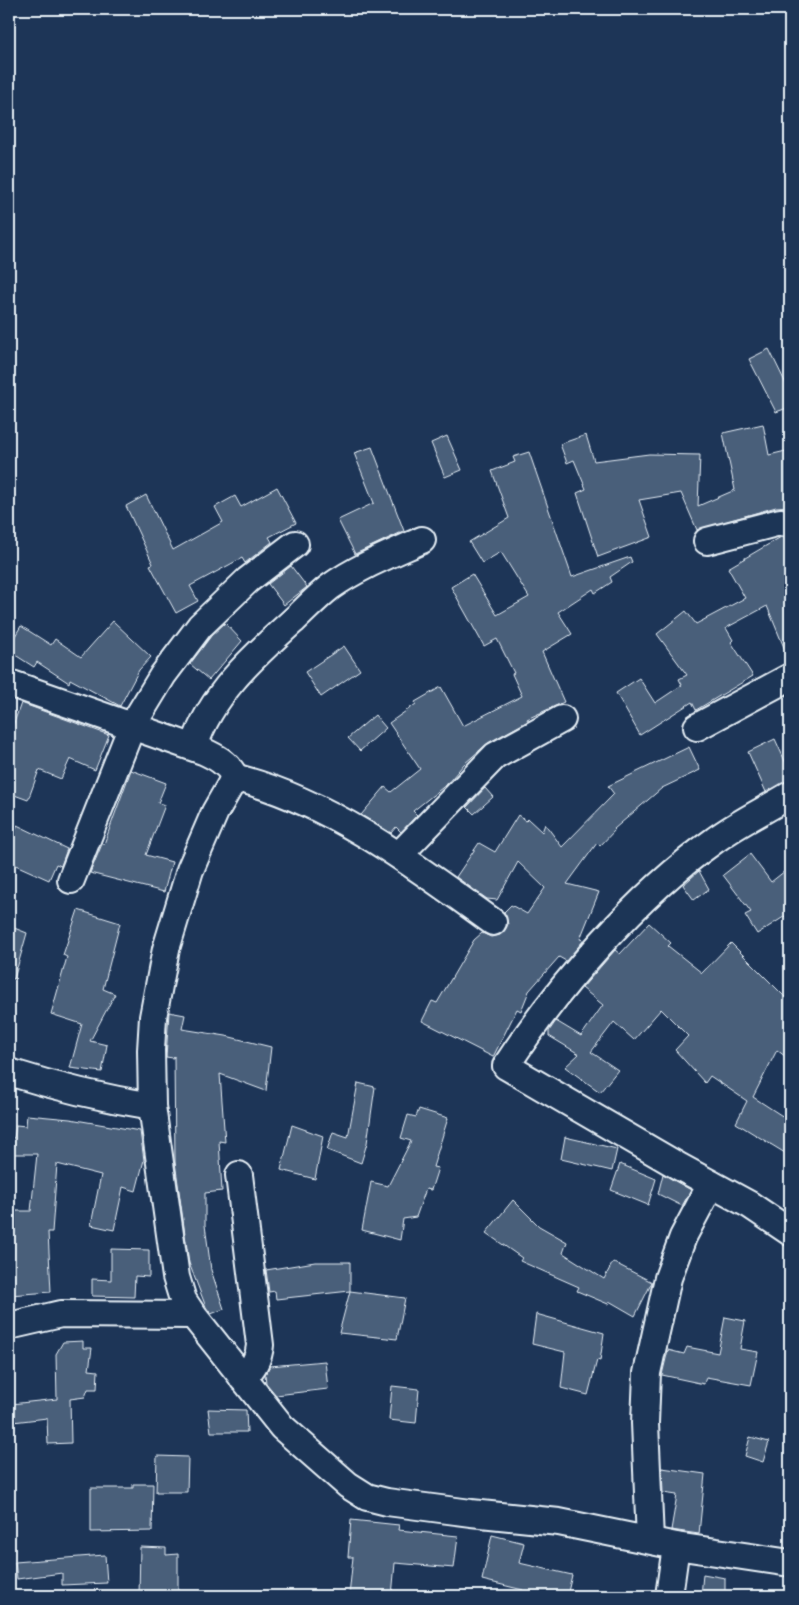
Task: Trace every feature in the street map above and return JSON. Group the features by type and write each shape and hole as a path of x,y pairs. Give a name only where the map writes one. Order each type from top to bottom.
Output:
{"street":[{"path":"707,541 780,522 790,523"},
{"path":"194,747 204,720 216,701 256,656 308,607 345,577 422,540"},
{"path":"70,880 132,726 163,675 200,626 248,580 295,544"},
{"path":"698,728 790,677"},
{"path":"9,683 194,747 221,759 234,775 215,812 190,870 166,949 153,1017 150,1060 152,1106 176,1277 183,1300 192,1315 282,1427 299,1444 348,1485 367,1497 387,1502 472,1514 559,1522 676,1546 790,1562"},
{"path":"399,855 494,756 562,719"},
{"path":"231,784 241,779 307,801 399,855 493,922"},
{"path":"790,795 715,839 674,872 594,949 506,1066 563,1101 750,1205 790,1232"},
{"path":"9,1072 49,1086 152,1106"},
{"path":"240,1175 260,1345 260,1355 256,1364 243,1379"},
{"path":"650,1540 645,1423 647,1374 668,1278 682,1237 711,1184"},
{"path":"9,1326 61,1314 192,1315"},
{"path":"669,1596 676,1546"}],"building":[{"path":"769,349 790,392 790,407 776,412 749,359"},
{"path":"763,424 769,455 790,450 790,506 776,507 697,530 681,493 639,500 652,537 598,557 577,493 586,489 574,460 567,463 560,444 586,435 594,461 649,454 700,455 698,506 735,490 723,433"},
{"path":"447,436 462,470 445,477 431,443"},
{"path":"372,447 404,531 355,554 338,520 374,503 354,453"},
{"path":"529,452 572,577 630,557 632,562 610,577 612,582 595,593 593,589 558,612 572,634 542,652 564,702 527,719 528,721 488,743 464,764 447,784 413,811 417,815 401,832 396,827 391,833 361,815 385,787 391,792 420,769 389,723 416,704 415,702 441,687 463,726 522,696 512,674 514,673 497,639 484,646 451,587 472,574 497,615 529,597 501,552 482,563 469,542 509,518 492,471 515,462 513,457"},
{"path":"277,487 296,523 269,537 272,542 245,563 242,558 190,586 198,601 176,613 150,565 153,564 126,506 146,495 173,550 223,522 215,507 235,496 241,507"},
{"path":"781,537 790,538 790,662 767,606 726,628 733,640 731,642 753,676 696,710 692,702 640,735 616,693 639,678 655,703 682,685 679,679 687,675 657,634 686,611 696,624 745,598 728,568"},
{"path":"291,566 307,587 284,605 268,584"},
{"path":"113,621 151,657 139,670 120,706 70,679 69,683 37,662 34,667 9,651 9,646 21,626 51,645 55,639 81,657"},
{"path":"225,623 242,641 209,680 190,664 211,636"},
{"path":"344,646 360,670 321,697 305,672"},
{"path":"21,703 109,735 95,770 70,759 61,779 39,770 28,800 9,793 9,737"},
{"path":"375,715 386,728 360,751 348,738"},
{"path":"775,739 790,772 790,780 766,792 748,752"},
{"path":"689,747 700,770 662,788 614,829 600,846 597,843 567,884 599,892 580,939 584,940 566,961 559,957 529,991 521,1011 517,1009 493,1057 422,1021 432,1001 437,1003 474,940 482,933 491,937 500,935 508,924 504,912 511,905 527,914 545,888 518,862 497,900 487,899 456,877 479,843 495,852 518,815 526,821 528,819 542,832 545,824 562,847 614,794 608,786"},
{"path":"131,770 166,783 158,803 165,805 146,855 172,862 164,892 90,873 102,844 104,844"},
{"path":"485,788 493,797 474,814 467,807"},
{"path":"17,825 67,849 61,866 56,864 49,880 9,862 9,850"},
{"path":"750,854 771,882 790,867 790,913 757,934 745,915 751,912 723,875"},
{"path":"699,871 709,889 694,900 683,885"},
{"path":"78,910 120,923 103,989 115,994 90,1041 107,1045 102,1072 70,1068 82,1024 51,1014 67,957 63,955"},
{"path":"649,923 671,943 668,946 702,973 731,943 790,1002 790,1060 777,1050 753,1097 790,1121 790,1156 736,1123 747,1101 710,1076 705,1083 675,1050 688,1036 661,1009 634,1040 614,1022 591,1052 618,1070 600,1092 565,1067 579,1054 549,1036 549,1031 556,1021 581,1036 603,1005 582,988 615,950 620,954"},
{"path":"9,926 27,933 14,979 9,978"},
{"path":"169,1012 185,1015 182,1029 226,1036 271,1047 266,1091 220,1074 225,1142 219,1141 222,1191 205,1193 205,1225 211,1270 224,1309 211,1314 206,1307 189,1263 175,1162 174,1056 173,1058 166,1057"},
{"path":"358,1083 375,1087 367,1143 361,1163 327,1150 333,1132 348,1137"},
{"path":"419,1109 448,1118 433,1167 438,1168 431,1190 426,1189 416,1217 403,1219 400,1240 362,1230 371,1182 388,1186 411,1141 401,1138 408,1115 416,1117"},
{"path":"27,1115 70,1119 140,1131 144,1160 136,1191 123,1187 114,1230 91,1225 101,1175 57,1164 52,1232 48,1232 51,1292 9,1295 9,1211 31,1211 37,1154 9,1154 9,1138 14,1138 16,1125 26,1126"},
{"path":"292,1125 323,1136 315,1179 281,1170"},
{"path":"565,1137 617,1149 612,1171 561,1159"},
{"path":"620,1164 656,1179 648,1205 611,1190"},
{"path":"663,1174 691,1190 682,1206 658,1194"},
{"path":"513,1200 539,1226 567,1242 563,1253 604,1279 613,1262 652,1282 635,1316 609,1301 608,1304 577,1291 579,1287 520,1261 522,1258 486,1233"},
{"path":"111,1249 149,1250 149,1277 135,1276 134,1297 92,1296 92,1279 111,1280"},
{"path":"315,1262 350,1262 350,1291 276,1299 275,1291 269,1292 266,1270"},
{"path":"350,1291 405,1298 397,1339 339,1333"},
{"path":"536,1314 604,1333 600,1361 597,1360 588,1395 561,1388 565,1352 532,1344"},
{"path":"725,1317 745,1321 740,1349 758,1352 751,1385 706,1377 704,1384 662,1375 668,1350 684,1354 687,1347 718,1353"},
{"path":"83,1341 83,1348 92,1348 89,1370 98,1371 97,1389 88,1389 85,1397 70,1399 71,1443 48,1444 47,1418 13,1422 11,1404 57,1399 56,1354 63,1342"},
{"path":"325,1361 328,1389 276,1395 266,1383 265,1374 270,1366"},
{"path":"392,1386 419,1389 416,1423 389,1420"},
{"path":"208,1409 246,1410 247,1432 211,1432"},
{"path":"750,1437 769,1442 763,1462 745,1456"},
{"path":"157,1456 188,1457 187,1492 156,1492"},
{"path":"662,1468 705,1474 699,1534 671,1530 677,1495 663,1493"},
{"path":"133,1484 153,1484 152,1531 91,1532 91,1488 133,1488"},
{"path":"351,1520 399,1525 398,1530 458,1536 454,1568 395,1563 392,1596 349,1596 353,1557 348,1557"},
{"path":"492,1535 524,1543 519,1563 572,1575 567,1596 521,1596 523,1590 482,1580"},
{"path":"140,1547 166,1548 166,1555 178,1554 178,1596 139,1596"},
{"path":"105,1555 107,1583 62,1585 62,1573 17,1579 15,1562"},
{"path":"703,1574 725,1578 725,1596 701,1596"}]}
